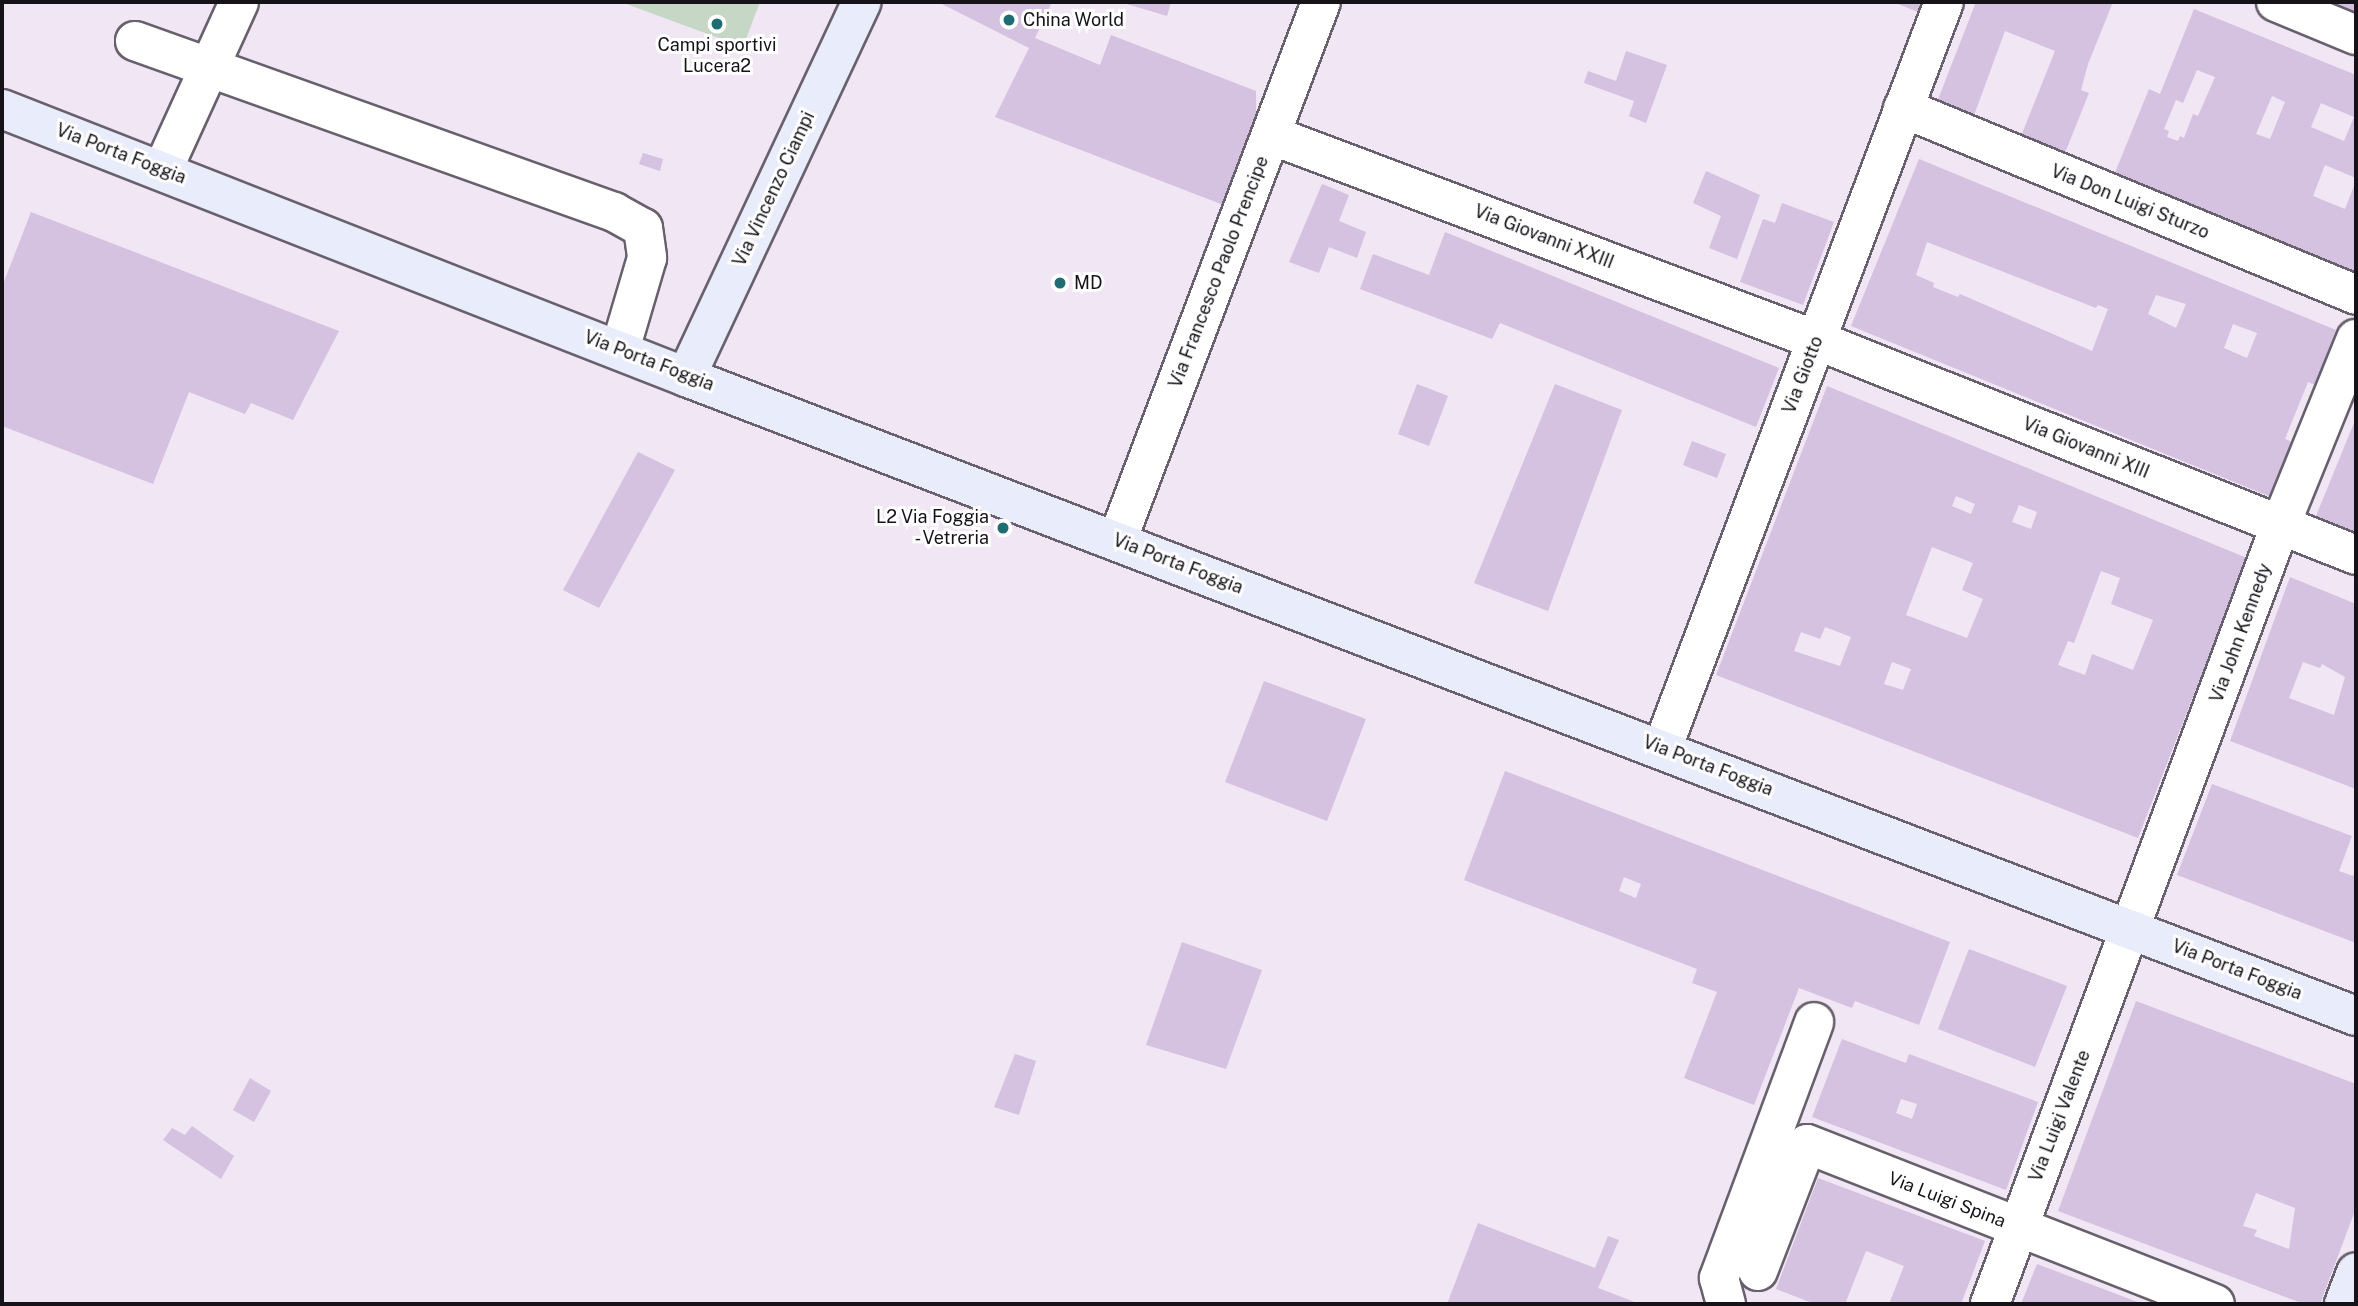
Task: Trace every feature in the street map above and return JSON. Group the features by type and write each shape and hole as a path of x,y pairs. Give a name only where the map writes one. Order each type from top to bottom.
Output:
{"main road":[{"name":"Via Vincenzo Ciampi","path":"686,377 862,2"},
{"name":"Via Porta Foggia","path":"2,109 163,169 686,377 2356,1016"},
{"path":"2344,1304 2356,1272"}],"street":[{"path":"163,169 239,2"},
{"name":"Via Francesco Paolo Prencipe","path":"1117,541 1321,2"},
{"name":"Via Giotto","path":"1662,749 1944,2"},
{"path":"2276,2 2356,35"},
{"path":"135,41 614,212 643,228 648,258 620,350"},
{"name":"Via Don Luigi Sturzo","path":"1903,108 2356,295"},
{"name":"Via Giovanni XXIII","path":"1271,135 1816,340"},
{"name":"Via John Kennedy","path":"2131,928 2280,526 2356,339"},
{"name":"Via Giovanni XIII","path":"1816,340 2356,555"},
{"name":"Via Luigi Valente","path":"1990,1304 2131,928"},
{"path":"1726,1304 1718,1278 1814,1022"},
{"name":"Via Luigi Spina","path":"1758,1271 1807,1144 2215,1304"}],"green space":[{"name":"Campi sportivi Lucera2","path":"621,2 760,2 743,47"}],"building":[{"path":"938,2 1052,2 1035,38 1100,65 1111,35 1256,91 1256,126 1226,206 995,117 1029,48"},
{"name":"China World","path":"1120,2 1171,2 1167,16"},
{"path":"1893,2 1922,2 1918,12"},
{"path":"1976,2 2113,2 2088,64 2081,90 2089,93 2065,153 2021,136 2055,51 2005,31 1973,118 1937,102"},
{"path":"2327,2 2356,2 2356,14"},
{"path":"2194,9 2356,75 2356,178 2325,165 2313,196 2345,209 2356,181 2356,275 2114,175 2149,89 2160,94","holes":["2197,70 2215,77 2198,116 2193,114 2184,138 2180,136 2178,141 2167,137 2169,131 2164,129 2176,100 2183,103","2272,96 2285,102 2270,139 2256,134","2321,103 2354,117 2344,141 2311,127"]},
{"path":"1626,51 1667,65 1646,123 1629,116 1634,101 1584,83 1588,71 1616,81"},
{"path":"643,153 663,159 660,171 639,164"},
{"path":"1919,159 2336,330 2315,385 2308,382 2285,439 2292,442 2271,497 1851,326","holes":["1927,242 2096,308 2098,305 2108,309 2092,351 1960,294 1958,297 1933,287 1934,283 1916,275","2156,295 2186,304 2176,328 2148,314","2233,324 2257,333 2247,358 2224,348"]},
{"path":"1706,171 1760,195 1737,259 1709,248 1721,216 1693,203"},
{"path":"1322,184 1349,195 1339,221 1366,232 1357,258 1329,247 1319,273 1289,262"},
{"path":"1782,203 1834,222 1803,305 1740,282 1763,219 1775,223"},
{"path":"31,212 339,331 293,420 251,403 245,414 189,392 153,484 2,426 2,287"},
{"path":"1445,232 1779,368 1756,427 1500,323 1492,339 1360,289 1373,254 1429,275"},
{"path":"1417,384 1448,396 1429,446 1398,434"},
{"path":"1555,384 1622,410 1548,611 1474,583"},
{"path":"1827,386 2247,558 2138,838 1716,675","holes":["1956,496 1975,504 1971,514 1952,506","2019,505 2037,512 2031,529 2012,522","1932,547 1973,563 1962,590 1983,599 1967,638 1906,615","2101,571 2120,578 2111,604 2153,620 2133,670 2092,654 2085,675 2058,665 2068,641 2074,643","1825,627 1851,637 1840,666 1794,651 1801,632 1820,639","1892,662 1911,669 1903,690 1884,684"]},
{"path":"2356,418 2356,532 2316,516"},
{"path":"1692,441 1726,454 1717,478 1683,465"},
{"path":"638,452 675,470 599,608 563,590"},
{"path":"2290,577 2356,604 2356,789 2230,741","holes":["2303,662 2320,668 2322,664 2345,677 2334,715 2289,698"]},
{"path":"1264,681 1366,719 1327,821 1225,782"},
{"path":"1505,771 1950,942 1919,1025 1855,1001 1852,1008 1799,988 1754,1105 1684,1078 1717,992 1692,983 1697,969 1464,880","holes":["1624,877 1641,884 1636,898 1619,891"]},
{"path":"2212,784 2352,836 2339,871 2353,876 2356,867 2356,943 2177,875"},
{"path":"1182,942 1262,970 1226,1069 1146,1045"},
{"path":"1969,949 2067,986 2035,1067 1938,1029"},
{"path":"2136,1001 2356,1084 2356,1208 2320,1304 2304,1304 2058,1211","holes":["2256,1193 2295,1208 2289,1249 2254,1236 2257,1230 2243,1226"]},
{"path":"1842,1039 1906,1063 1909,1054 2038,1102 2006,1190 1812,1117","holes":["1901,1099 1917,1104 1912,1119 1896,1113"]},
{"path":"1015,1054 1036,1061 1019,1115 994,1107"},
{"path":"250,1078 271,1091 254,1122 233,1110"},
{"path":"192,1126 234,1156 221,1179 163,1140 172,1128 185,1135"},
{"path":"1818,1178 1985,1241 1961,1304 1889,1304 1904,1266 1866,1251 1845,1304 1815,1304 1776,1289"},
{"path":"1478,1223 1595,1268 1608,1236 1619,1240 1598,1288 1640,1304 1447,1304"},
{"path":"2037,1264 2143,1304 2021,1304"}],"place":[{"name":"China World","path":"1009,20"},
{"name":"Campi sportivi Lucera2","path":"717,24"},
{"name":"MD","path":"1060,283"},
{"name":"L2 Via Foggia - Vetreria","path":"1003,528"}]}
